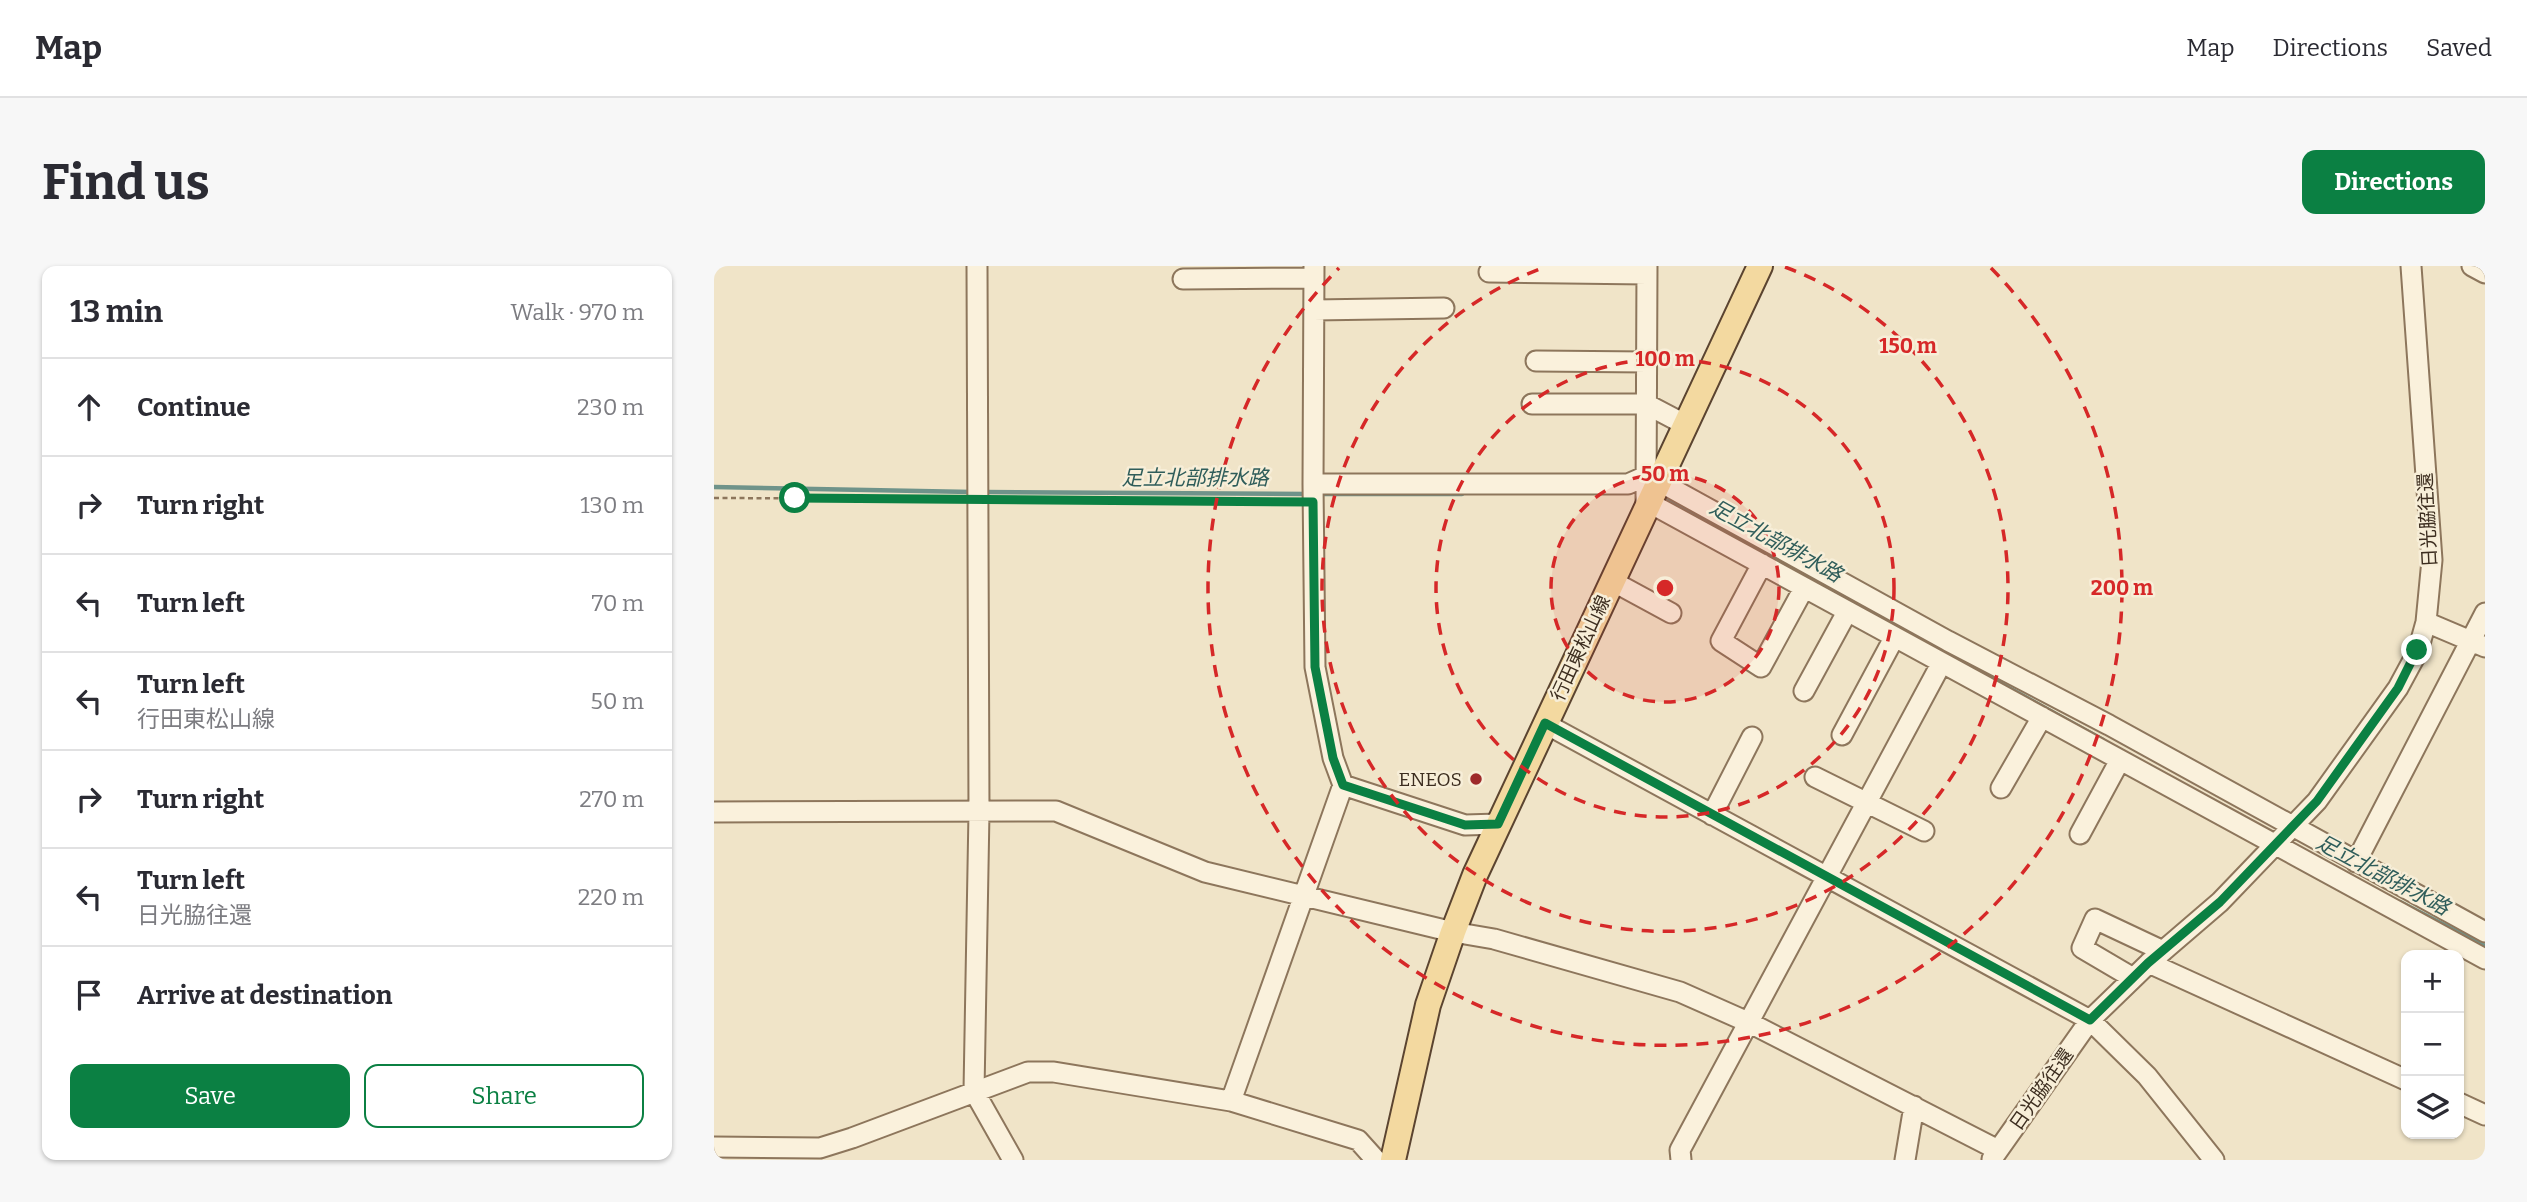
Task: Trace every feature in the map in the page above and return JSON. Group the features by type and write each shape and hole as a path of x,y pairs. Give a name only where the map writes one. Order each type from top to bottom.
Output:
{"main road":[{"name":"行田東松山線","path":"1393,1160 1428,1005 1453,932 1498,824 1612,582 1652,487 1686,425 1760,266"}],"street":[{"path":"977,266 979,812 974,1091 1013,1160"},
{"name":"日光脇往還","path":"1995,1155 2090,1020 2155,957 2220,902 2317,801 2398,688 2417,650 2426,622 2432,560 2411,266"},
{"path":"2472,266 2485,273"},
{"path":"1489,272 1647,270 1646,404 1652,487"},
{"path":"1183,279 1314,272 1315,667 1333,758 1343,785 1231,1101"},
{"path":"1314,310 1444,308"},
{"path":"1536,361 1647,362"},
{"path":"1532,404 1646,404 1686,425"},
{"path":"1313,493 1628,484 1652,487 2120,732 2485,932"},
{"path":"1652,487 1762,565 2485,959"},
{"path":"1762,565 1721,641 1761,667 1804,588"},
{"path":"1612,582 1671,613"},
{"path":"1804,691 1847,612"},
{"path":"2356,862 2478,643 2485,613"},
{"path":"2426,622 2478,643"},
{"path":"1843,735 1894,638"},
{"path":"1681,1160 1680,1150 1828,879 1941,664"},
{"path":"2001,788 2042,717"},
{"path":"1545,723 2090,1020 2147,1076 2213,1159"},
{"path":"1712,815 1752,737"},
{"path":"2080,834 2120,760"},
{"path":"1815,777 1924,831"},
{"path":"1343,785 1465,825 1498,824"},
{"path":"714,812 1056,811 1205,872 1453,932 1494,939 1680,992 1750,1023 1914,1106 1995,1155"},
{"path":"2133,978 2082,948 2095,919 2155,957 2401,1078"},
{"path":"714,1147 820,1148 1028,1072 1054,1072 1231,1101 1358,1140 1376,1160"},
{"path":"2464,1105 2485,1115"},
{"path":"1905,1160 1914,1106"}],"path":[{"path":"714,498 979,499 1313,493"}],"waterway":[{"name":"足立北部排水路","path":"714,487 972,492"},
{"name":"足立北部排水路","path":"984,492 1308,494"},
{"name":"足立北部排水路","path":"1317,494 1462,494"},
{"name":"足立北部排水路","path":"1659,499 1671,501 2103,740"},
{"name":"足立北部排水路","path":"2400,902 2485,946"}],"place":[{"name":"ENEOS","path":"1476,779"}],"route":[{"path":"795,498 1313,502 1315,667 1333,758 1343,785 1465,825 1498,824 1545,723 2090,1020 2148,963 2220,902 2317,801 2398,688 2417,650"}]}
